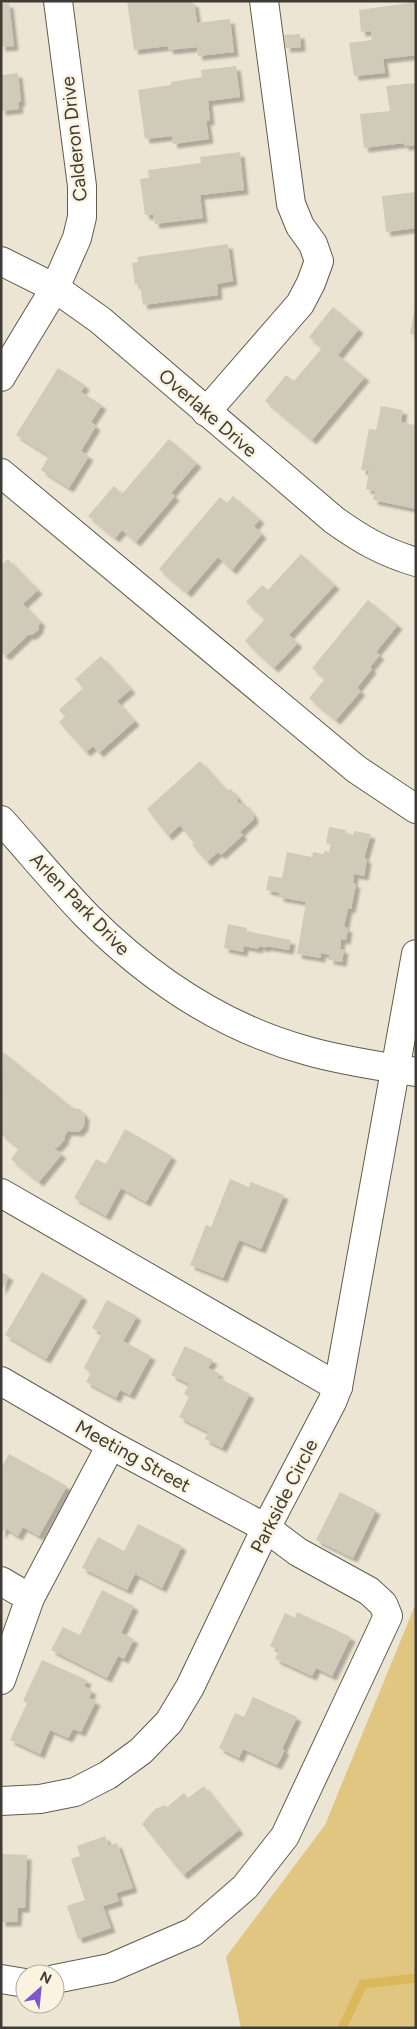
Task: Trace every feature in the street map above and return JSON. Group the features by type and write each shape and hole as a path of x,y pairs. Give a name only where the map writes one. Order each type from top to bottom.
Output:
{"street":[{"name":"Calderon Drive","path":"1,377 55,288 77,238 82,217 82,186 58,1"},
{"path":"206,412 300,304 311,283 319,261 312,244 300,226 291,204 264,1"},
{"name":"Overlake Drive","path":"1,261 55,288 100,320 334,520 362,540 386,552 416,562"},
{"path":"1,473 356,770 416,809"},
{"name":"Arlen Park Drive","path":"1,820 87,916 132,958 181,994 226,1020 276,1041 307,1051 406,1070"},
{"name":"Parkside Circle","path":"1,1801 40,1799 75,1792 108,1775 141,1751 169,1722 190,1687 266,1528 332,1402 338,1387 406,1070 416,954"},
{"path":"1,1193 338,1387"},
{"name":"Meeting Street","path":"1,1381 112,1445 266,1528 298,1552 369,1590 383,1604 388,1616 285,1836 245,1887 193,1932 110,1968 65,1977"},
{"path":"1,1680 30,1598 112,1445"},
{"path":"1,1581 30,1598"},
{"path":"1,1978 15,1981"}],"shaded area":[{"path":"416,1603 416,2028 241,2028 226,1957 325,1825"}],"building":[{"path":"127,1 191,1 192,4 194,2 197,23 230,19 234,52 198,56 197,47 169,50 168,46 134,50"},
{"path":"416,2 416,55 383,59 385,73 354,76 349,43 372,40 371,31 361,32 359,10"},
{"path":"9,3 14,46 1,47 1,4"},
{"path":"300,34 301,47 286,48 284,35"},
{"path":"236,66 240,97 208,101 210,121 206,121 209,139 173,144 172,136 145,139 138,90 171,85 171,82 202,77 201,70"},
{"path":"18,73 21,102 18,102 19,109 1,111 1,75"},
{"path":"416,83 416,145 404,146 404,143 364,148 360,114 390,111 386,86"},
{"path":"240,152 244,190 200,195 203,218 155,224 153,215 145,215 140,179 149,178 148,170 201,163 200,157"},
{"path":"416,192 416,228 386,232 382,196"},
{"path":"228,244 233,281 217,284 218,295 143,305 140,284 135,285 132,263 138,262 137,257"},
{"path":"333,307 359,329 338,355 365,377 312,440 265,401 286,375 294,381 322,348 309,337"},
{"path":"416,307 416,335 410,334"},
{"path":"58,368 85,385 81,392 102,405 91,422 96,426 81,451 89,456 69,488 41,470 49,456 16,435"},
{"path":"381,406 403,410 401,422 414,425 416,418 416,509 373,500 375,491 366,489 369,471 361,470 369,429 376,430"},
{"path":"169,439 197,463 171,493 175,496 136,542 122,530 115,538 88,516 114,486 122,494"},
{"path":"233,496 260,519 254,526 262,534 232,570 218,557 187,593 159,569 220,497 227,503"},
{"path":"301,554 335,585 289,635 298,643 274,668 245,641 265,619 246,602 262,585 268,590"},
{"path":"8,559 38,590 23,604 41,622 39,629 32,635 28,635 6,656 1,652 1,565"},
{"path":"368,600 398,625 376,652 380,655 357,688 361,691 336,720 309,698 325,679 312,668"},
{"path":"101,656 131,689 117,701 135,721 99,753 93,746 86,752 59,722 65,717 59,710 83,688 75,679"},
{"path":"200,761 226,790 231,789 238,798 237,801 244,803 253,814 254,819 240,832 243,835 221,855 218,852 207,862 192,845 194,843 180,825 168,836 147,809"},
{"path":"329,827 346,830 345,834 353,835 354,831 371,834 364,858 367,859 364,876 354,874 353,883 356,884 351,909 348,908 344,927 348,928 346,940 341,939 340,949 344,949 342,962 329,960 330,955 321,953 321,958 297,954 306,902 279,897 280,893 266,890 269,876 282,878 287,852 312,857 313,852 324,854 324,851 329,852 331,844 326,843"},
{"path":"228,924 247,928 246,931 291,940 289,950 266,946 266,948 259,946 258,949 244,946 243,952 224,948"},
{"path":"3,1052 73,1108 80,1109 85,1116 84,1126 79,1132 68,1131 64,1137 65,1139 58,1147 54,1148 62,1154 39,1182 11,1159 19,1148 1,1134"},
{"path":"125,1129 172,1156 146,1202 121,1188 106,1216 74,1198 96,1159 106,1164"},
{"path":"230,1179 249,1187 251,1182 284,1195 261,1249 239,1240 223,1278 190,1265 206,1225 211,1227"},
{"path":"1,1272 9,1276 1,1291"},
{"path":"42,1272 83,1296 46,1359 5,1335"},
{"path":"107,1300 137,1316 123,1341 151,1356 130,1395 120,1390 116,1398 86,1382 91,1373 84,1368 102,1333 92,1328"},
{"path":"185,1346 213,1360 208,1368 219,1373 217,1377 250,1394 222,1448 205,1439 208,1432 179,1417 189,1397 184,1394 189,1384 171,1375"},
{"path":"9,1454 67,1486 39,1536 23,1527 18,1536 5,1528 1,1535 1,1468"},
{"path":"340,1492 376,1510 353,1558 316,1540"},
{"path":"138,1524 182,1546 162,1588 135,1574 127,1590 82,1568 98,1537 124,1551"},
{"path":"102,1590 134,1606 121,1633 134,1639 124,1659 118,1656 107,1678 51,1650 63,1627 80,1635"},
{"path":"297,1612 351,1637 332,1676 316,1668 312,1676 275,1659 279,1650 270,1646 285,1613 295,1618"},
{"path":"42,1660 87,1680 84,1686 92,1690 89,1698 96,1701 81,1732 73,1729 68,1738 50,1730 40,1754 10,1740 27,1703 23,1701"},
{"path":"253,1697 297,1717 282,1749 285,1750 277,1765 243,1749 239,1758 219,1748 235,1713 244,1717"},
{"path":"204,1786 239,1830 183,1875 142,1824 155,1809 165,1805 167,1807 184,1793 188,1798"},
{"path":"105,1836 109,1846 117,1843 133,1888 116,1893 119,1901 103,1906 111,1928 78,1939 67,1906 85,1900 71,1859 80,1856 77,1846"},
{"path":"1,1854 27,1855 25,1908 18,1908 17,1922 1,1922"}],"waterway":[{"path":"342,2028 363,1984 416,1978"}]}
